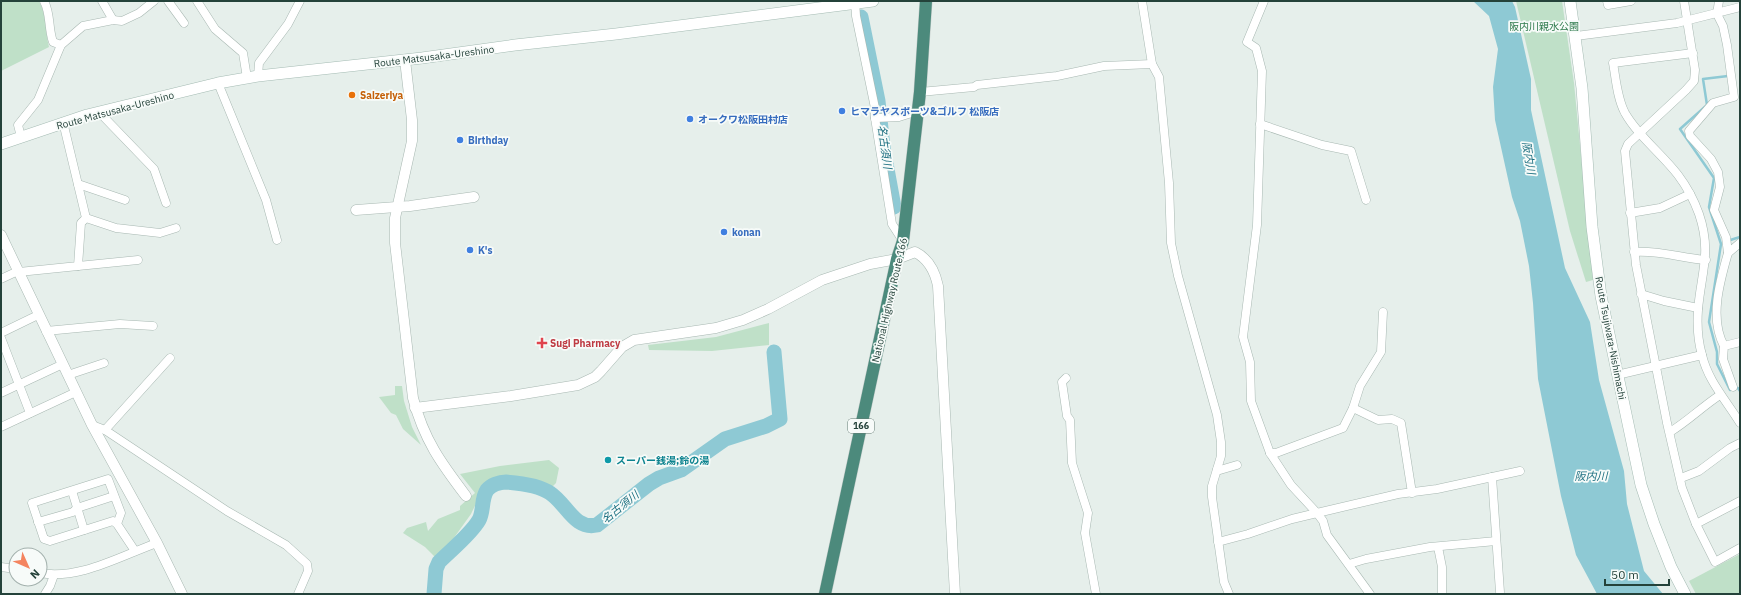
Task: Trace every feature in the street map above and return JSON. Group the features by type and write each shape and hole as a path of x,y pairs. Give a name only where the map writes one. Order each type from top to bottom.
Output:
{"highway":[{"name":"National Highway Route 166","path":"825,594 897,259 903,240 920,92 926,1"}],"main road":[{"name":"Route Matsusaka-Ureshino","path":"1,144 63,122 99,112 218,83 253,77 405,60 873,1"},
{"name":"Route Tsujiwara-Nishimachi","path":"1570,1 1582,88 1598,281 1617,374 1647,506 1671,567 1685,594"}],"street":[{"path":"44,1 49,16 53,42 61,45"},
{"path":"102,1 113,20"},
{"path":"21,137 18,125 38,100 61,45 83,26 113,20 122,20 139,13 154,1"},
{"path":"168,1 184,23"},
{"path":"197,1 215,29 243,54 253,77"},
{"path":"253,77 259,64 288,24 300,1"},
{"path":"1142,1 1152,64 1159,77 1169,183 1171,243 1178,276 1217,415 1221,442 1221,456 1212,486 1224,582 1229,594"},
{"path":"1264,1 1247,42 1256,48 1262,71 1257,225 1243,337 1250,362 1251,401 1270,453 1291,485 1324,521 1327,535 1370,594"},
{"path":"1608,1 1608,5 1631,1"},
{"path":"1684,1 1693,53 1695,70 1694,81 1628,144 1625,151 1634,252 1641,294 1682,488 1696,524 1715,562 1740,548"},
{"path":"1719,1 1717,14 1727,45 1734,97 1713,103 1689,131 1690,136 1711,159 1718,172 1720,186 1714,210 1726,237 1728,249 1720,284 1716,316 1718,334 1724,346 1723,359 1733,387"},
{"path":"856,2 856,16 878,118 892,224 903,240"},
{"path":"1576,36 1688,21 1740,7"},
{"path":"1693,53 1613,63 1620,100 1627,116 1640,133 1677,174 1690,194 1700,216 1704,233 1706,260 1698,308 1698,333 1702,355 1710,376 1720,395 1740,423"},
{"path":"405,60 412,120 412,141 395,218 395,244 415,408 420,423 434,452 466,496"},
{"path":"920,92 974,87 977,85 1058,76 1104,66 1152,64"},
{"path":"218,83 266,200 277,240"},
{"path":"99,112 154,169 166,203"},
{"path":"878,118 899,117 918,112"},
{"path":"63,122 86,218"},
{"path":"1260,124 1322,145 1351,152 1366,200"},
{"path":"78,184 125,200"},
{"path":"1630,212 1660,208 1690,194"},
{"path":"356,210 474,197"},
{"path":"86,218 116,228 160,233 176,228"},
{"path":"78,266 81,223 86,218"},
{"path":"1,235 92,425 157,543 182,594"},
{"path":"1728,249 1740,243"},
{"path":"1634,252 1653,251 1690,259 1706,260"},
{"path":"415,408 511,396 578,385 602,372 622,347 634,340 728,325 768,309 822,280 870,264 897,259 915,252 928,262 936,276 955,594"},
{"path":"1,279 18,271 138,260"},
{"path":"1641,294 1670,303 1698,308"},
{"path":"1270,453 1276,453 1343,428 1353,408 1360,386 1381,352 1384,312"},
{"path":"1,333 38,314"},
{"path":"46,331 120,324 153,326"},
{"path":"1,338 30,413"},
{"path":"1724,346 1740,342"},
{"path":"1617,374 1702,355"},
{"path":"105,430 170,358"},
{"path":"68,375 104,363"},
{"path":"1,393 63,364"},
{"path":"1066,378 1062,382 1067,416 1070,420 1072,463 1088,513 1085,533 1096,594"},
{"path":"1,426 76,392"},
{"path":"1670,432 1705,404 1720,395"},
{"path":"1353,408 1378,420 1392,419 1401,423 1412,492"},
{"path":"92,425 105,430 227,511 286,545 307,564 308,571 298,594"},
{"path":"1681,478 1699,471 1730,448 1740,443"},
{"path":"1217,470 1237,464"},
{"path":"1218,542 1248,534 1292,519 1398,494 1437,489 1520,471"},
{"path":"1492,477 1498,593"},
{"path":"117,524 121,513 108,479 32,503 44,539 50,541 113,521 117,524 135,551"},
{"path":"72,491 84,530"},
{"path":"38,522 72,512 77,508 114,496"},
{"path":"1696,524 1740,501"},
{"path":"1349,564 1373,558 1438,547 1496,541"},
{"path":"48,575 54,576 85,571 157,543"},
{"path":"1438,547 1442,567 1442,594"},
{"path":"45,594 54,576"}],"green space":[{"path":"1,1 39,1 45,18 49,47 1,71"},
{"name":"阪内川親水公園","path":"1516,1 1562,1 1574,83 1593,280 1586,282 1570,231"},
{"path":"769,323 769,345 712,351 649,350 648,345 716,337"},
{"path":"395,386 402,386 404,401 412,427 421,445 403,429 396,415 391,413 379,397 395,395"},
{"path":"549,460 559,468 556,483 551,488 509,477 491,480 484,487 471,514 438,560 425,547 403,533 407,528 426,522 428,531 438,519 460,510 460,506 475,493 460,474 500,466"},
{"path":"1740,554 1740,594 1696,594 1689,581"}],"water":[{"name":"阪内川","path":"1473,1 1512,1 1515,7 1531,79 1531,110 1565,268 1590,322 1599,380 1624,471 1627,504 1644,571 1663,594 1597,594 1576,555 1561,496 1538,379 1529,266 1520,221 1512,197 1495,120 1493,87 1498,49 1489,16"}],"waterway":[{"name":"名古須川","path":"861,17 878,101 883,147 894,207"},
{"path":"1728,76 1703,79 1707,105 1680,129 1714,178 1709,207 1721,244 1709,322 1717,352 1717,364 1730,390 1738,388 1740,391"},
{"path":"1727,241 1740,237"},
{"name":"名古須川","path":"434,594 436,569 439,562 466,536 479,520 482,513 485,494 493,485 506,482 535,486 546,490 582,524 589,526 597,525 649,484 659,478 681,470 725,439 766,426 780,419 774,352"}],"place":[{"name":"Saizeriya","path":"352,95"},
{"name":"ヒマラヤスポーツ&ゴルフ 松阪店","path":"842,111"},
{"name":"オークワ松阪田村店","path":"690,119"},
{"name":"Birthday","path":"460,140"},
{"name":"konan","path":"724,232"},
{"name":"K's","path":"470,250"},
{"name":"Sugi Pharmacy","path":"542,343"},
{"name":"スーパー銭湯;鈴の湯","path":"608,460"}]}
